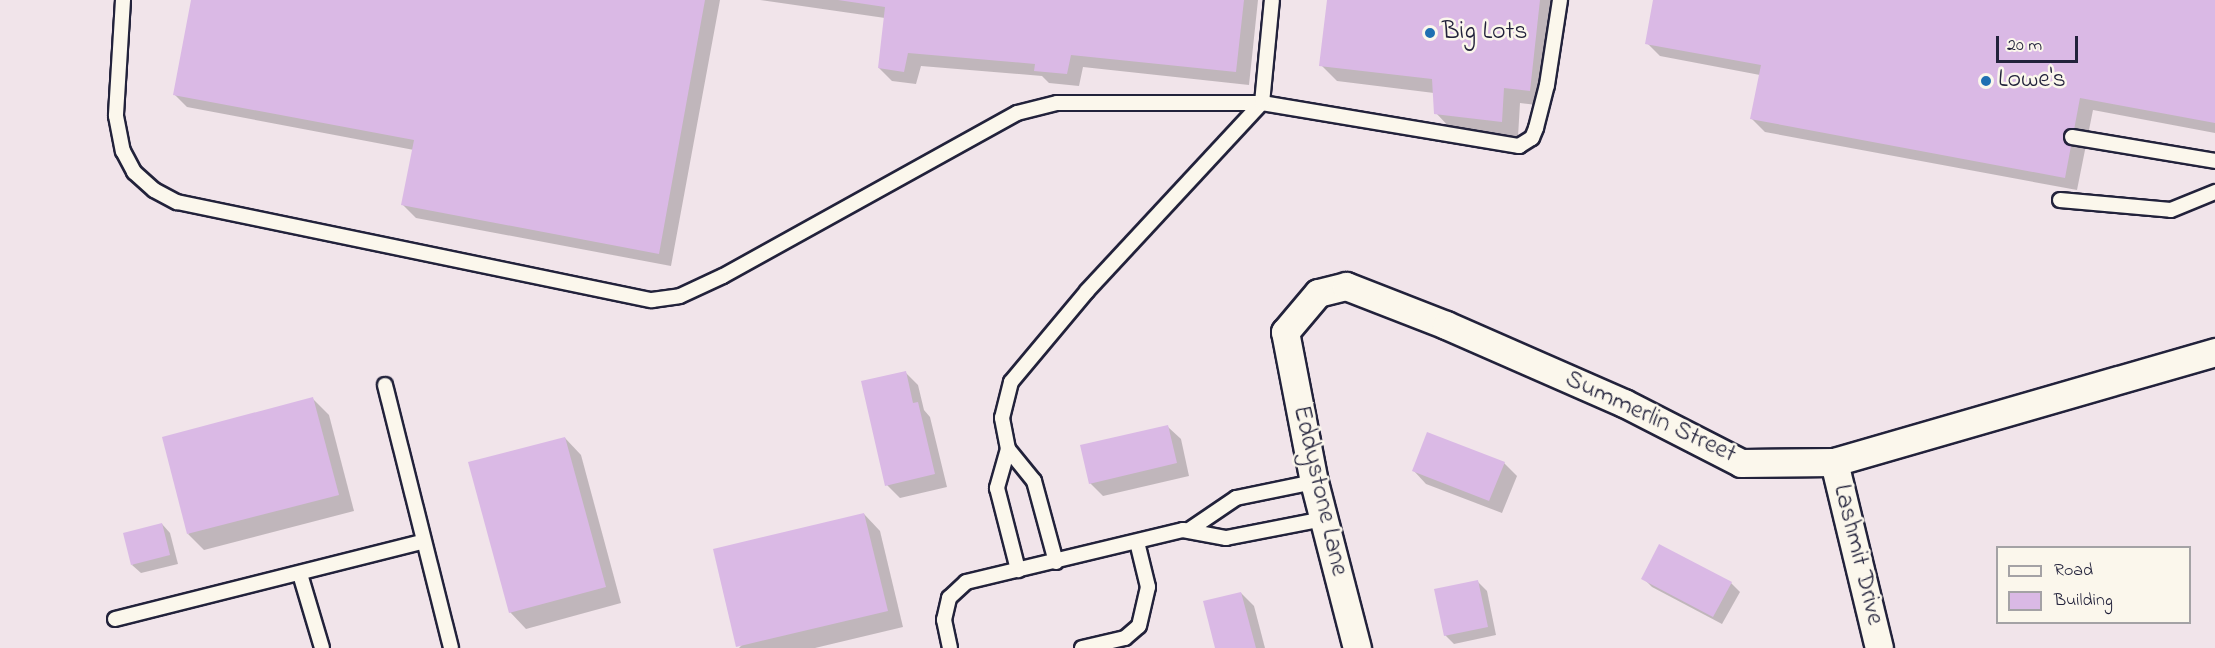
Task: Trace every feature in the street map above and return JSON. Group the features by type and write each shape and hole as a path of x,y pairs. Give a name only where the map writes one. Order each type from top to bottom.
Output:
{"street":[{"name":"Summerlin Street","path":"1285,332 1318,293 1346,286 1613,399 1741,463 1834,462 2215,352"},
{"name":"Eddystone Lane","path":"1285,332 1314,482 1357,648"},
{"name":"Lashmit Drive","path":"1834,462 1879,648"}],"lane":[{"path":"123,0 116,116 123,151 134,172 154,190 177,202 652,300 680,296 723,276 1017,112 1057,103 1262,103 1519,146 1532,138 1536,128 1547,85 1560,0"},
{"path":"1018,570 997,488 1008,449 1002,418 1011,382 1032,353 1262,103 1272,0"},
{"path":"2072,137 2215,161"},
{"path":"2060,200 2171,210 2215,192"},
{"path":"385,385 422,542 451,648"},
{"path":"1008,449 1034,481 1056,562"},
{"path":"950,648 944,620 949,598 966,582 1189,530 1236,498 1314,482"},
{"path":"1189,530 1226,538 1324,519"},
{"path":"115,619 422,542"},
{"path":"1083,648 1125,638 1139,626 1148,587 1137,542"},
{"path":"300,574 322,648"}],"building":[{"path":"191,0 705,0 659,254 401,205 414,140 173,95"},
{"path":"838,0 1244,0 1236,72 1071,55 1067,74 1034,71 1035,64 908,53 904,72 878,68 885,7"},
{"name":"Big Lots","path":"1327,0 1540,0 1530,91 1504,88 1502,122 1434,114 1432,79 1319,66"},
{"name":"Lowe's","path":"1653,0 2215,0 2215,123 2080,98 2065,178 1750,119 1761,65 1645,44"},
{"path":"906,371 913,403 918,402 935,474 885,486 861,381"},
{"path":"313,397 339,495 187,534 162,437"},
{"path":"1168,425 1177,463 1089,484 1080,445"},
{"path":"1427,432 1505,462 1489,501 1412,471"},
{"path":"565,437 606,587 509,613 468,462"},
{"path":"864,513 888,611 736,647 713,549"},
{"path":"162,523 170,555 131,565 123,533"},
{"path":"1659,544 1732,582 1713,617 1641,579"},
{"path":"1478,580 1488,627 1444,636 1434,589"},
{"path":"1241,592 1256,648 1215,648 1203,601"}],"place":[{"name":"Big Lots","path":"1430,33"},
{"name":"Lowe's","path":"1986,81"}]}
